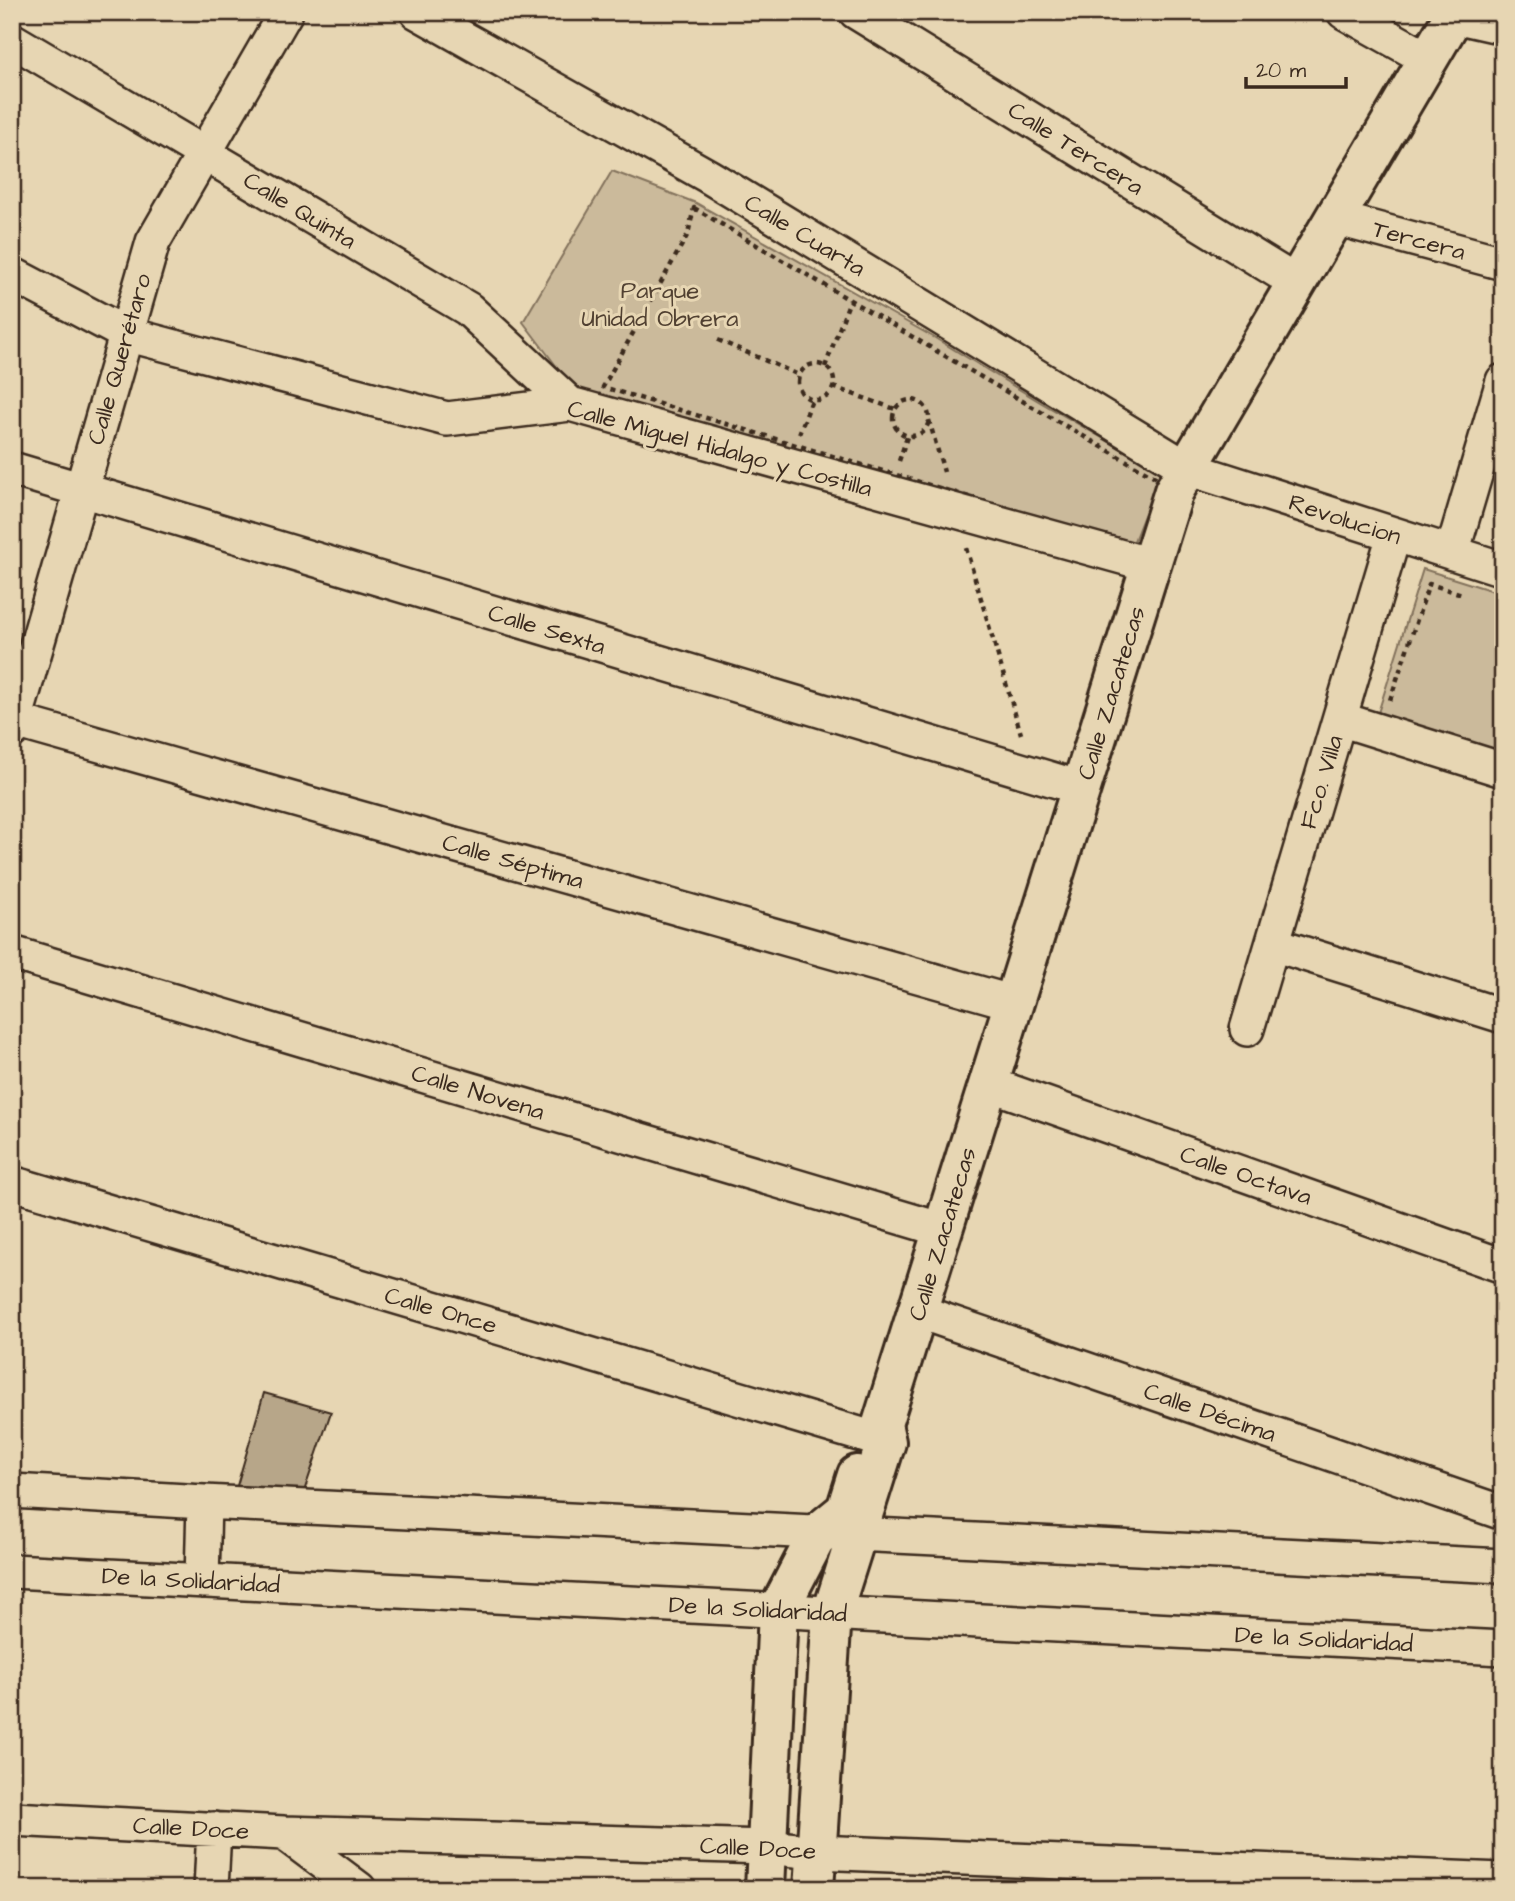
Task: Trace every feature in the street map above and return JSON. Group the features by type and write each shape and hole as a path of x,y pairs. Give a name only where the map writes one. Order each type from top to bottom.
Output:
{"street":[{"name":"Calle Querétaro","path":"13,724 153,242 286,12"},
{"name":"Calle Cuarta","path":"417,12 708,176 1187,468"},
{"name":"Calle Tercera","path":"856,12 1297,283"},
{"path":"1344,12 1428,59"},
{"name":"Calle Zacatecas","path":"815,1870 832,1613 858,1534 879,1434 1174,491 1455,14"},
{"path":"1455,14 1503,27"},
{"name":"Calle Quinta","path":"12,40 468,309 569,404"},
{"name":"Tercera","path":"1335,218 1503,262"},
{"name":"Calle Miguel Hidalgo y Costilla","path":"12,274 126,334 447,419 569,404 1151,565"},
{"path":"1451,553 1503,381"},
{"name":"Revolucion","path":"1187,468 1503,569"},
{"name":"Calle Sexta","path":"12,469 1081,788"},
{"name":"Fco. Villa","path":"1247,1029 1394,535"},
{"path":"1339,719 1503,770"},
{"name":"Calle Séptima","path":"13,724 1014,1003"},
{"path":"1273,944 1503,1016"},
{"name":"Calle Novena","path":"12,953 943,1230"},
{"name":"Calle Octava","path":"989,1084 1503,1266"},
{"name":"Calle Once","path":"12,1183 879,1434"},
{"name":"Calle Décima","path":"917,1311 1503,1513"},
{"name":"Calle Zacatecas","path":"765,1889 778,1611 819,1532 846,1510 879,1434"},
{"path":"12,1491 1503,1566"},
{"path":"202,1581 204,1502"},
{"name":"De la Solidaridad","path":"12,1571 1503,1648"},
{"name":"Calle Doce","path":"12,1819 285,1833 767,1847 815,1870 1503,1880"},
{"path":"211,1889 214,1829"},
{"path":"285,1833 359,1889"}],"path":[{"path":"694,208 850,300 1164,482 1139,545 894,475 603,387 688,234 694,208"},
{"path":"825,367 850,300"},
{"path":"718,340 799,375"},
{"path":"820,365 833,375 833,387 828,396 812,400 800,390 799,375 808,366 820,365"},
{"path":"833,387 895,409"},
{"path":"796,445 812,400"},
{"path":"929,420 928,426 913,437 901,434 893,424 892,417 902,402 915,400 928,410 945,474"},
{"path":"894,475 907,436"},
{"path":"949,487 953,501"},
{"path":"964,541 1023,742"},
{"path":"1388,703 1429,584 1466,595"}],"green space":[{"name":"Parque Unidad Obrera","path":"612,171 696,203 935,338 1161,472 1130,551 573,388 523,322"},
{"path":"1423,569 1503,594 1503,752 1378,713"}],"building":[{"path":"264,1393 331,1412 298,1509 234,1496"}]}
